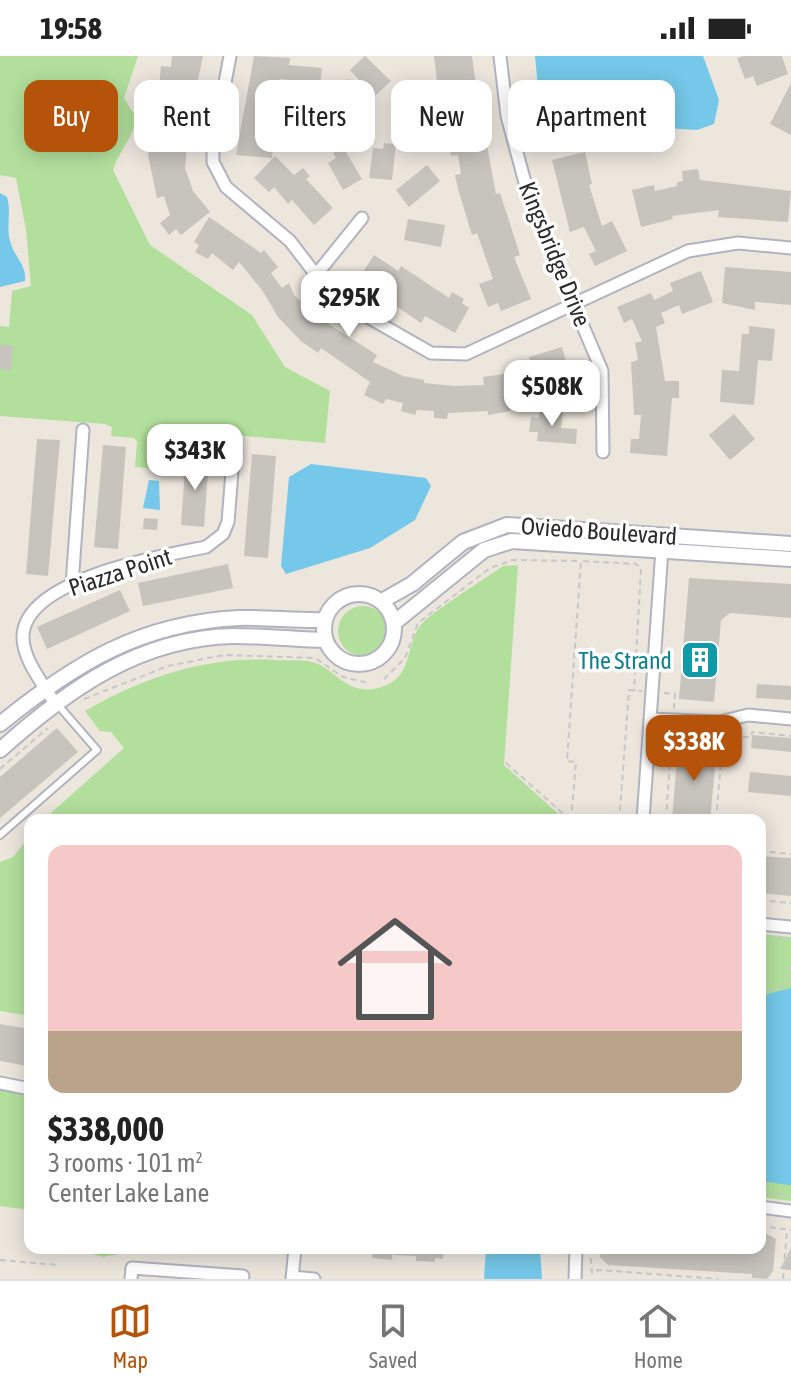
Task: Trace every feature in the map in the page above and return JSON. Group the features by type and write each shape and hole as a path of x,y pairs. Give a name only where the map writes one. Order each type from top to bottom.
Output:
{"street":[{"path":"230,56 213,162 235,197 261,214 290,241 316,275 361,313 431,353 466,354 688,251 738,243 791,248"},
{"name":"Kingsbridge Drive","path":"500,56 517,159 541,234 602,371 603,452"},
{"path":"316,275 362,218"},
{"path":"72,585 83,430"},
{"name":"Piazza Point","path":"54,702 23,648 22,633 28,616 43,599 72,585 159,557 206,547 223,534 228,522 234,446"},
{"name":"Oviedo Boulevard","path":"382,601 412,584 463,542 507,525 791,559"},
{"name":"Oviedo Boulevard","path":"394,623 484,550 512,541 791,544"},
{"path":"643,814 663,542"},
{"path":"354,593 368,594 382,601 394,623 392,642 384,654 372,663 357,665 342,661 325,640 325,620 340,599 354,593"},
{"path":"0,724 85,661 131,639 183,624 239,618 325,620"},
{"path":"0,750 54,702 127,660 166,647 231,636 325,640"},
{"path":"650,719 720,722 748,715 791,719"},
{"path":"766,925 791,927"},
{"path":"0,1083 24,1088"},
{"path":"766,1208 791,1211"},
{"path":"294,1254 292,1278 314,1279"},
{"path":"575,1279 576,1254"},
{"path":"131,1274 243,1276"}],"lane":[{"path":"0,835 97,750 54,702"}],"path":[{"path":"384,679 405,658 418,623 490,568 513,560 581,561 636,564 641,569 634,691"},
{"path":"571,814 576,762 567,761 581,561"},
{"path":"80,700 168,666 224,655 315,658 343,677 369,683"},
{"path":"621,814 629,690 675,694 666,814"},
{"path":"0,769 51,725"},
{"path":"672,737 751,737 752,732 791,736"},
{"path":"717,814 723,737"},
{"path":"506,763 563,814"},
{"path":"766,852 791,854"},
{"path":"766,901 791,903"},
{"path":"766,937 791,939"},
{"path":"766,992 790,984 791,959"},
{"path":"766,1192 791,1196"},
{"path":"766,1227 789,1230 783,1279"},
{"path":"590,1254 592,1273 598,1270 719,1279"},
{"path":"0,1260 58,1265"}],"green space":[{"path":"0,56 138,56 124,98 134,114 134,123 113,170 150,245 252,315 285,367 330,391 325,443 211,433 209,448 179,446 177,470 135,467 137,442 134,438 111,436 112,427 105,424 0,416 0,326 9,327 12,291 31,286 26,230 16,178 0,175"},
{"path":"518,565 504,765 558,814 50,814 124,748 111,732 100,731 85,711 130,688 176,671 249,660 312,662 354,687 375,689 389,684 402,672 416,633 425,620 503,566"},
{"path":"363,606 381,613 388,631 381,649 363,656 345,649 338,631 345,613"},
{"path":"24,843 24,1015 0,1011 0,862 13,857"},
{"path":"766,935 791,937 791,1201 766,1198"},
{"path":"0,1089 24,1093 24,1210 0,1206"}],"water":[{"path":"535,56 703,56 719,100 714,124 697,130 675,129 675,80 537,80"},
{"path":"0,193 7,197 9,238 23,266 25,281 0,287"},
{"path":"311,464 426,478 431,486 415,520 370,548 286,574 281,566 289,477"},
{"path":"149,480 159,481 160,510 143,508"},
{"path":"791,988 791,1185 766,1182 766,994"},
{"path":"486,1254 540,1254 542,1279 484,1279"}],"building":[{"path":"172,56 203,56 198,80 160,80 161,66 171,67"},
{"path":"254,56 290,58 289,65 322,68 321,80 255,80 255,152 273,152 272,158 236,155 239,152"},
{"path":"365,56 391,81 375,96 375,80 359,80 350,70"},
{"path":"434,56 472,56 475,80 437,80"},
{"path":"782,56 788,74 757,86 753,76 745,79 737,58"},
{"path":"791,83 791,135 770,124"},
{"path":"384,143 391,144 391,152 395,152 392,180 369,178 372,152 375,148 383,149"},
{"path":"148,152 186,152 185,168 193,191 210,212 181,235 176,229 169,235 160,223 170,215 164,196 157,198"},
{"path":"346,152 362,179 343,190 328,163 336,158 333,153"},
{"path":"450,152 488,152 496,194 500,193 520,255 514,257 531,299 501,311 498,303 488,307 479,284 493,279 477,233 472,235 458,189 455,175 461,174 458,155 451,156"},
{"path":"585,152 592,184 589,185 602,226 612,221 627,251 595,266 589,254 596,251 584,227 570,232 552,160"},
{"path":"275,156 294,175 303,168 310,176 306,179 333,208 314,225 292,200 288,204 274,187 269,192 254,178"},
{"path":"427,165 440,181 409,207 396,190"},
{"path":"698,169 700,180 791,191 788,222 718,217 719,210 672,216 673,219 641,227 632,190 654,185 655,191 677,186 677,182 683,181 682,171"},
{"path":"209,217 261,253 264,250 278,267 271,273 282,288 289,283 294,295 318,317 377,355 373,362 403,376 424,380 424,383 455,386 484,385 483,377 504,374 510,411 488,415 488,411 448,413 447,419 434,418 434,411 417,410 415,415 401,411 403,403 386,399 383,404 364,395 370,382 321,348 318,353 301,341 278,317 262,290 239,262 233,270 212,253 208,259 195,252 199,245 194,242"},
{"path":"408,219 445,225 441,247 404,240"},
{"path":"374,255 398,271 401,266 449,298 452,292 464,299 462,303 469,308 455,333 425,316 421,323 358,280"},
{"path":"725,267 791,272 791,305 755,302 755,310 722,303"},
{"path":"701,271 713,302 682,314 679,305 661,313 665,323 656,327 665,381 679,381 679,398 672,398 667,456 630,453 631,439 639,439 641,415 634,415 631,362 638,360 635,343 642,341 632,319 624,323 617,307 651,293 654,300 673,291 670,283"},
{"path":"749,326 775,329 772,361 758,360 754,405 720,402 722,370 739,371 742,334 749,334"},
{"path":"0,345 13,346 11,370 0,369"},
{"path":"562,347 571,378 539,388 529,357"},
{"path":"540,409 563,411 561,428 577,429 576,444 537,441 538,432 529,432 531,417 539,418"},
{"path":"734,414 755,439 730,460 709,435"},
{"path":"37,439 60,440 48,576 26,574"},
{"path":"103,445 126,447 118,549 94,547"},
{"path":"252,454 276,456 268,558 244,556"},
{"path":"186,456 209,458 204,527 181,525"},
{"path":"144,518 158,519 157,530 143,529"},
{"path":"228,564 233,588 143,606 138,583"},
{"name":"The Strand","path":"689,578 791,584 791,618 730,613 721,620 714,702 679,699"},
{"path":"120,590 130,611 47,649 37,627"},
{"path":"757,684 791,686 791,700 756,698"},
{"path":"57,728 78,752 0,818 0,777"},
{"path":"752,735 791,738 791,752 751,748"},
{"path":"678,745 717,748 711,814 672,814"},
{"path":"750,772 791,776 791,796 748,792"},
{"path":"766,856 791,858 791,896 766,894"},
{"path":"0,1024 24,1028 24,1065 0,1061"},
{"path":"766,1233 776,1239 773,1271 767,1279 752,1278 752,1274 608,1265 600,1254 766,1254"},
{"path":"791,1248 791,1270 780,1269"},
{"path":"372,1254 392,1254 392,1260 372,1258"},
{"path":"443,1254 443,1259 435,1258 435,1262 416,1261 416,1256 394,1255"}],"place":[{"name":"The Strand","path":"700,660"}]}
